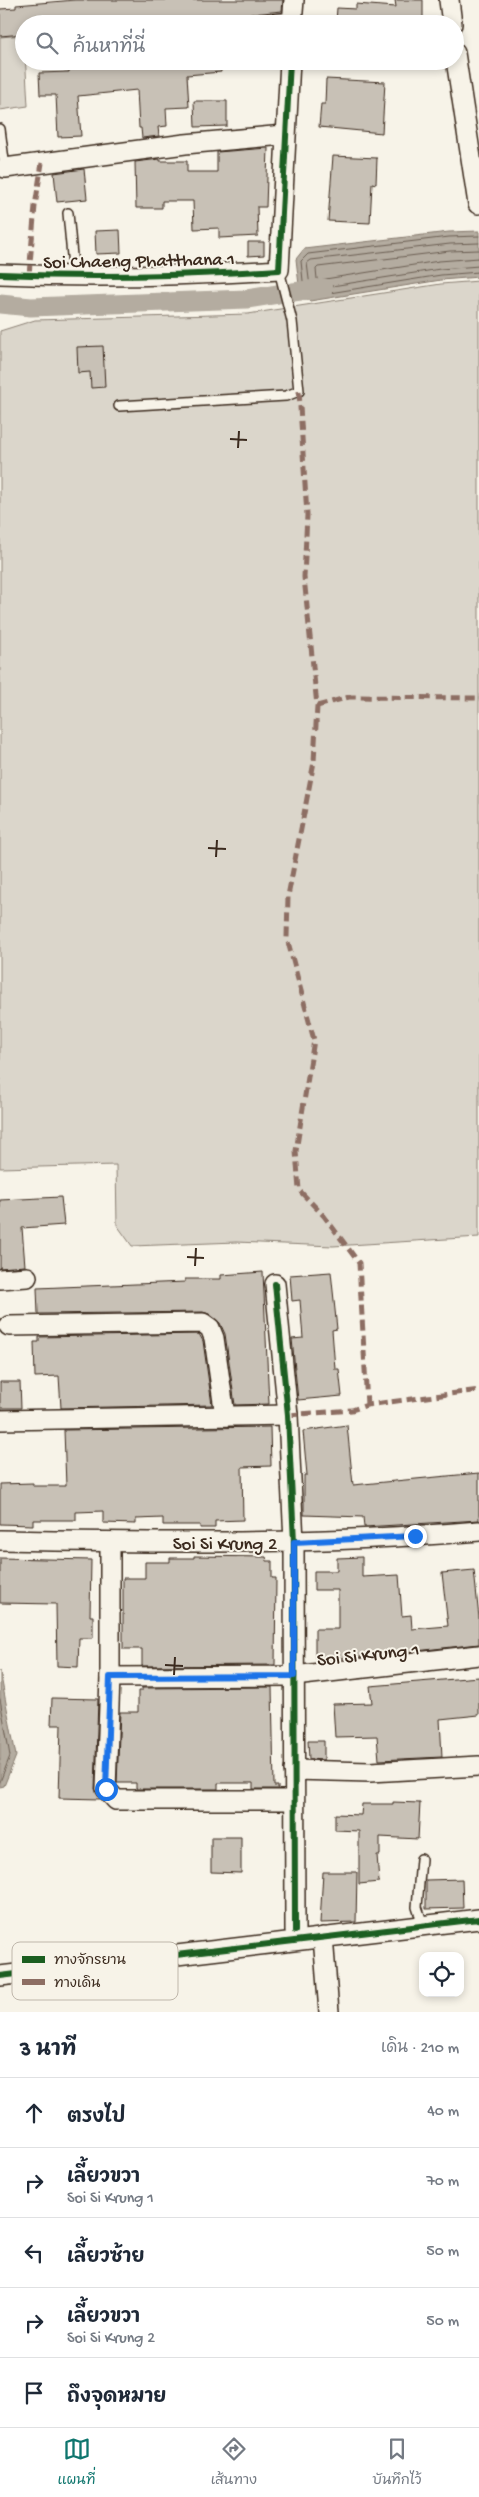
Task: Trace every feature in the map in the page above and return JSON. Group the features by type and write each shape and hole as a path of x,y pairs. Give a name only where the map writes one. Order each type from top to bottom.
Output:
{"street":[{"path":"449,0 451,15"},
{"path":"279,270 284,135 289,70"},
{"path":"458,70 478,204"},
{"path":"3,168 185,144 284,135"},
{"name":"Soi Chaeng Phatthana 1","path":"0,274 74,277 166,277 279,270"},
{"path":"0,1279 27,1277"},
{"path":"275,1284 288,1415 294,1542 295,1931"},
{"path":"10,1326 204,1323 210,1328 214,1338 225,1416"},
{"path":"0,1420 288,1415"},
{"name":"Soi Si Krung 2","path":"0,1540 294,1542 479,1531"},
{"path":"110,1542 110,1677 106,1789 116,1800 294,1800"},
{"name":"Soi Si Krung 1","path":"110,1677 294,1676 479,1655"},
{"path":"294,1770 370,1772 479,1766"},
{"path":"178,1954 479,1919"},
{"path":"323,1936 329,2012"}],"lane":[{"path":"0,129 3,168"},
{"path":"68,213 74,277"},
{"path":"119,406 286,396 299,391 292,321 279,270"},
{"path":"421,1859 417,1907 422,1925"}],"shaded area":[{"path":"15,36 15,70 26,70 28,106 0,110 0,37"},
{"path":"479,281 479,1237 333,1246 236,1242 132,1246 117,1225 116,1165 0,1168 0,331 35,320 248,314 441,284"}],"water":[{"path":"479,231 479,277 441,280 310,301 300,294 296,259 304,249 449,232"},
{"path":"0,1671 16,1756 4,1786 0,1787"}],"building":[{"path":"75,0 283,0 282,11 243,15 15,15 15,35 0,36 0,9 16,8 16,5"},
{"path":"395,0 423,0 423,15 336,15 337,8 356,9 356,4 396,7"},
{"path":"69,70 221,70 221,72 187,75 189,107 166,108 167,126 158,127 159,136 142,138 141,128 139,128 137,90 78,96 81,136 58,137 56,95 40,95 39,73 69,72"},
{"path":"326,79 385,82 382,133 319,127 321,104 325,104"},
{"path":"194,101 227,101 227,126 195,127"},
{"path":"268,148 266,207 257,207 258,236 219,238 219,228 194,229 193,201 162,201 162,208 136,208 135,162 160,159 160,161 187,161 187,172 217,172 217,152"},
{"path":"333,156 377,158 376,184 372,183 370,223 328,221"},
{"path":"84,169 87,199 57,202 54,173"},
{"path":"120,230 121,253 96,254 95,231"},
{"path":"248,242 264,242 264,255 248,256"},
{"path":"103,346 105,387 91,388 90,372 78,373 77,347"},
{"path":"61,1197 64,1225 22,1228 25,1266 0,1268 0,1200"},
{"path":"263,1272 269,1404 235,1405 225,1334 220,1323 209,1314 203,1312 38,1314 37,1288 185,1282 185,1279 221,1279 221,1275"},
{"path":"331,1272 337,1329 332,1330 335,1369 339,1369 342,1396 298,1400 292,1339 303,1338 300,1300 292,1301 290,1275"},
{"path":"199,1334 203,1341 212,1405 61,1408 59,1376 35,1377 34,1342 39,1342 39,1337"},
{"path":"0,1382 20,1382 21,1408 0,1408"},
{"path":"347,1425 353,1485 479,1473 479,1520 364,1527 363,1517 304,1515 304,1475 307,1475 303,1431"},
{"path":"270,1427 271,1466 242,1467 243,1520 215,1521 215,1528 200,1528 200,1525 163,1525 163,1518 136,1519 136,1524 103,1523 103,1511 76,1512 76,1520 33,1520 33,1525 0,1524 0,1484 33,1483 33,1486 66,1486 64,1430"},
{"path":"194,1556 266,1557 267,1561 272,1561 272,1578 276,1578 275,1665 142,1666 142,1649 123,1649 123,1578 145,1578 145,1562 170,1562 170,1558 194,1558"},
{"path":"362,1557 362,1577 399,1575 402,1616 411,1615 412,1629 448,1626 442,1573 474,1570 479,1618 479,1644 353,1658 315,1658 315,1629 338,1629 338,1590 314,1590 314,1571 337,1571 337,1558"},
{"path":"0,1558 91,1560 90,1616 93,1616 93,1638 79,1638 78,1667 57,1666 56,1604 0,1603"},
{"path":"479,1677 479,1715 440,1719 442,1757 379,1760 377,1736 335,1737 333,1704 372,1703 370,1686"},
{"path":"272,1687 274,1786 278,1786 278,1789 253,1789 253,1783 218,1783 218,1789 136,1789 136,1783 117,1783 120,1712 138,1712 138,1691 142,1691 142,1688"},
{"path":"52,1698 98,1699 95,1789 100,1799 59,1798 61,1725 51,1725"},
{"path":"308,1741 324,1741 324,1760 309,1759"},
{"path":"393,1802 420,1803 418,1839 380,1837 380,1855 377,1855 379,1882 359,1884 359,1831 335,1830 335,1814 361,1815 362,1804 393,1804"},
{"path":"211,1837 241,1837 241,1873 211,1872"},
{"path":"323,1872 357,1872 356,1922 320,1923"},
{"path":"462,1879 463,1908 426,1909 426,1880"}],"waterway":[{"path":"293,292 324,288"},
{"path":"0,304 31,307 247,299 278,294"}],"marked path":[{"path":"29,275 35,206 42,163"},
{"path":"299,391 307,515 304,577 317,706 314,762 288,896 287,938 314,1040 296,1151 299,1190 324,1216 359,1263 367,1405"},
{"path":"317,706 349,697 479,698"},
{"path":"288,1415 352,1410 367,1405 479,1390"}],"cycle path":[{"path":"0,274 140,276 279,270 290,70"},
{"path":"275,1284 288,1415 294,1542 295,1931"},
{"path":"178,1955 479,1919"},
{"path":"0,1976 12,1975"}],"route":[{"path":"106,1789 110,1677 294,1676 294,1542 415,1536"}]}
